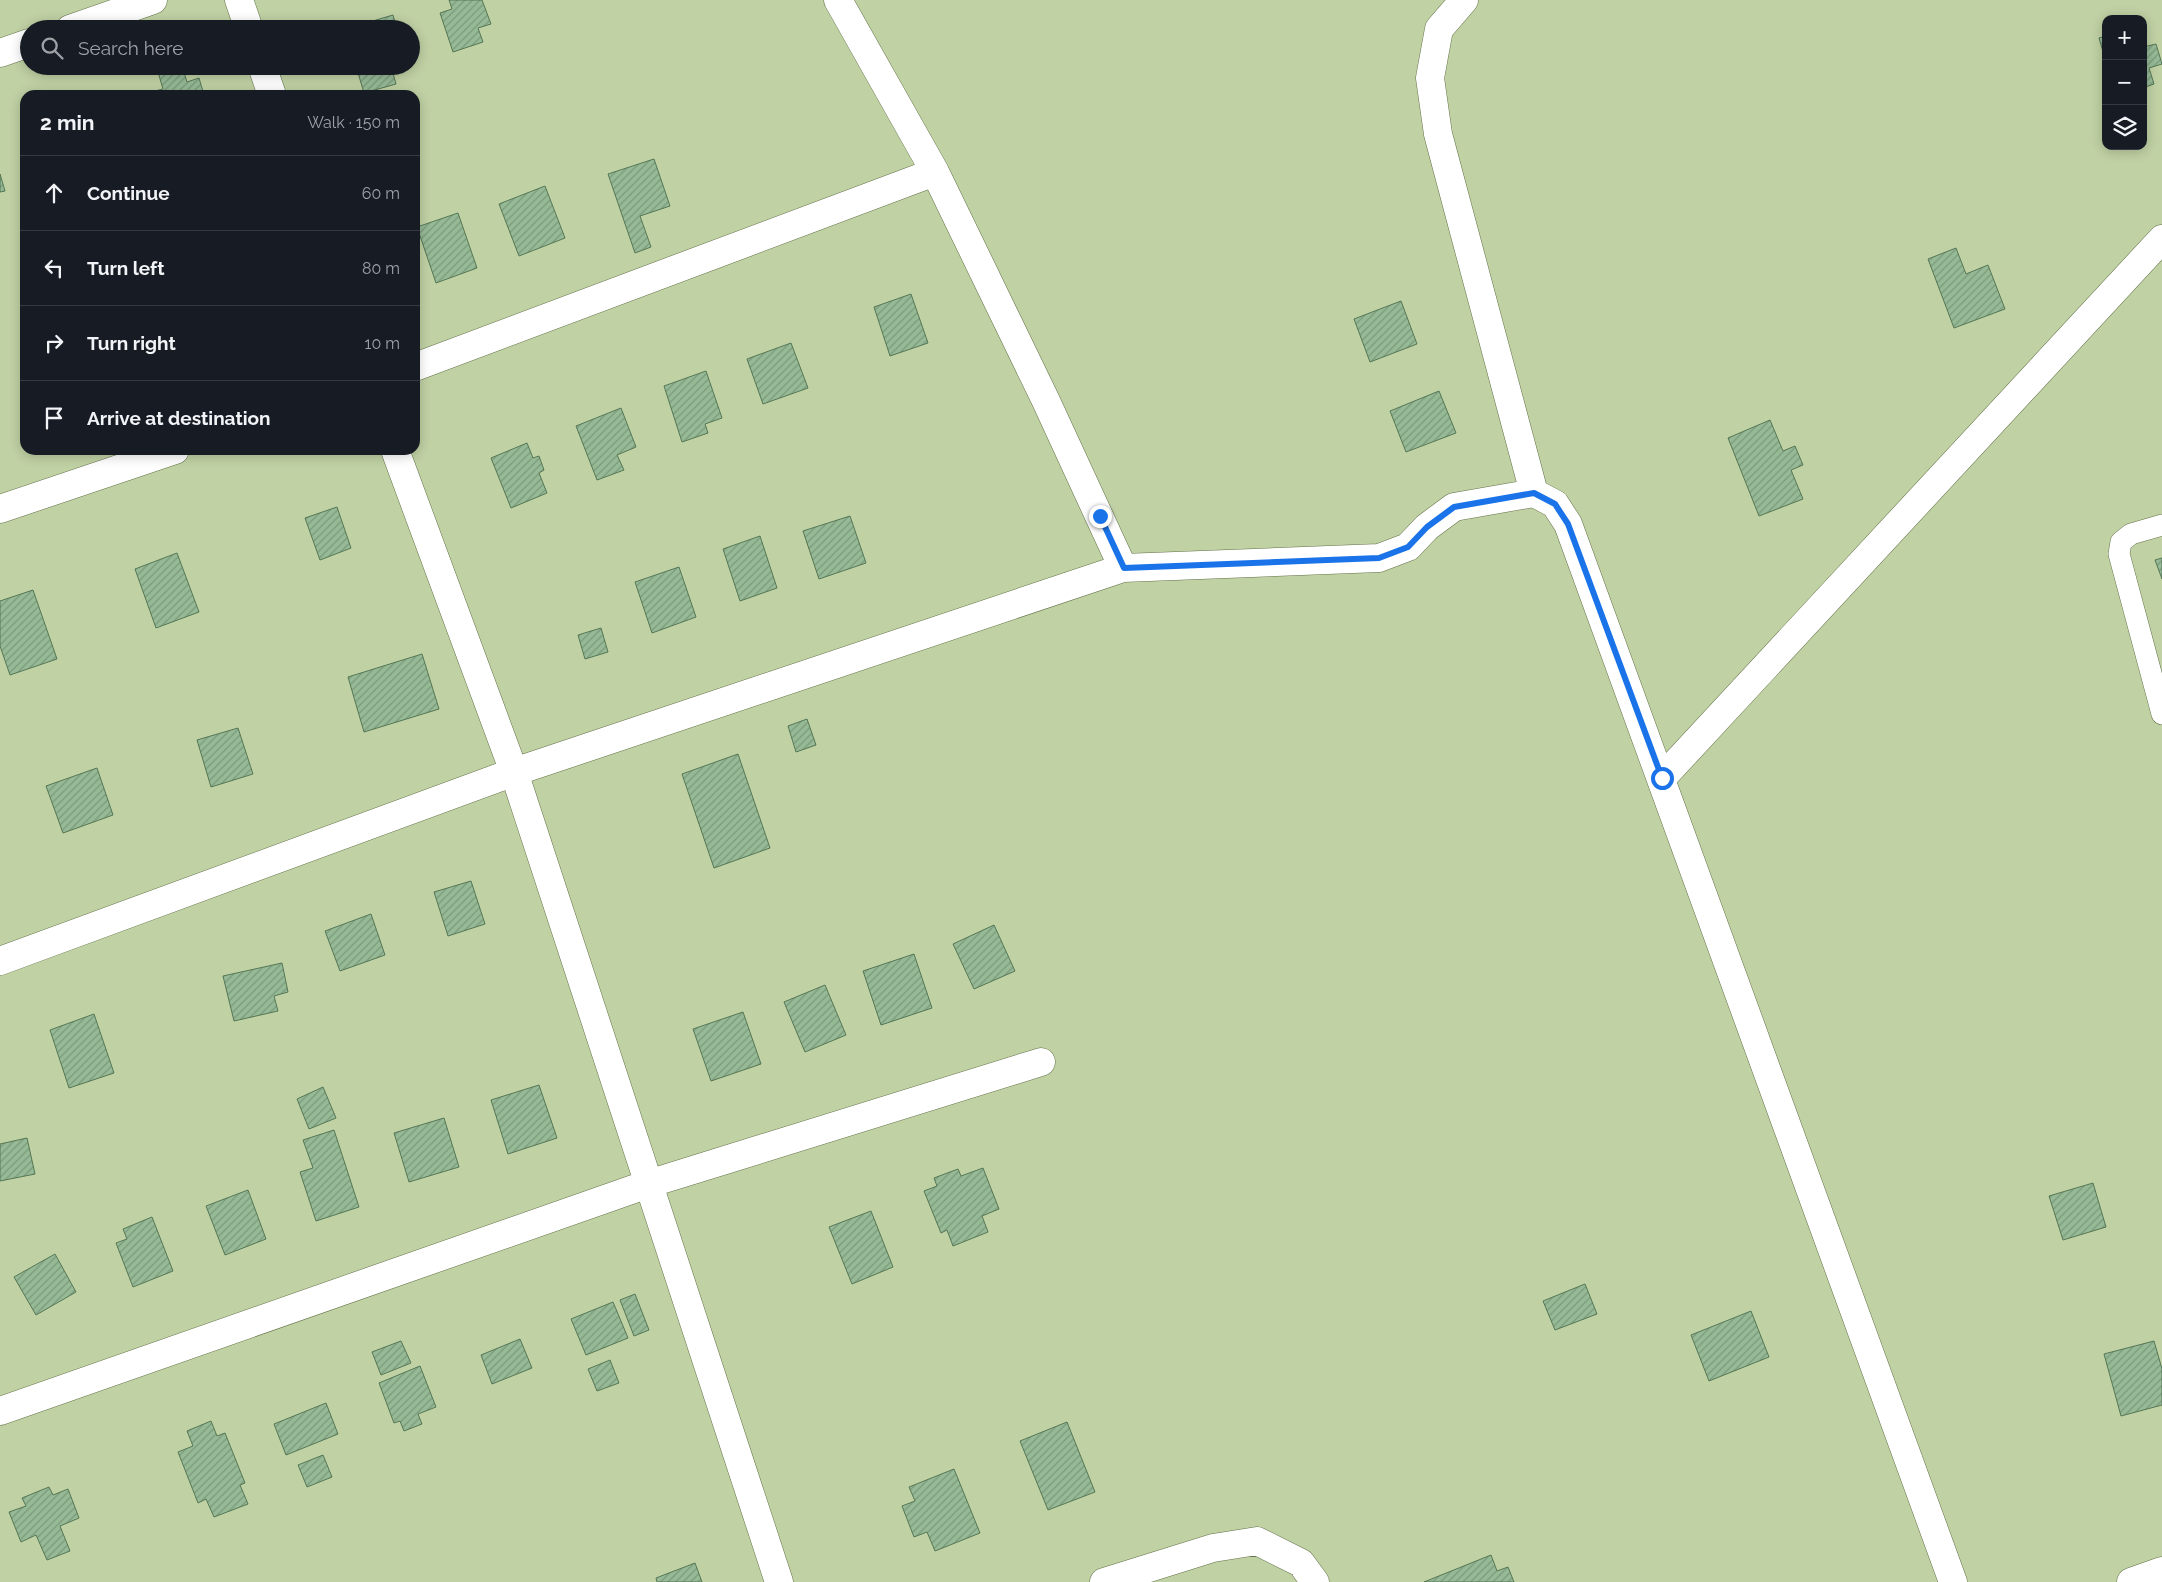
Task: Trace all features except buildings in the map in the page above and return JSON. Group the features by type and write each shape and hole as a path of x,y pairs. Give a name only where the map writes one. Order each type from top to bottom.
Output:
{"street":[{"path":"96,20 153,0"},
{"path":"239,0 246,20"},
{"path":"838,0 935,172 1124,568"},
{"path":"1464,0 1439,29 1430,78 1438,134 1534,493"},
{"path":"0,53 20,46"},
{"path":"265,75 270,90"},
{"path":"420,365 935,172"},
{"path":"1662,778 2162,239"},
{"path":"0,509 160,455"},
{"path":"397,455 514,772 779,1582"},
{"path":"0,961 514,772 1124,568 1379,558 1408,547 1427,527 1454,507 1534,493 1555,504 1568,524 1953,1582"},
{"path":"0,1411 648,1184 1041,1062"},
{"path":"1104,1582 1213,1548 1257,1541 1301,1563 1315,1582"},
{"path":"2131,1582 2162,1572"}],"lane":[{"path":"2162,525 2131,534 2121,542 2119,554 2162,714"}],"route":[{"path":"1100,516 1124,568 1379,558 1408,547 1427,527 1454,507 1534,493 1555,504 1568,524 1662,778"}]}
